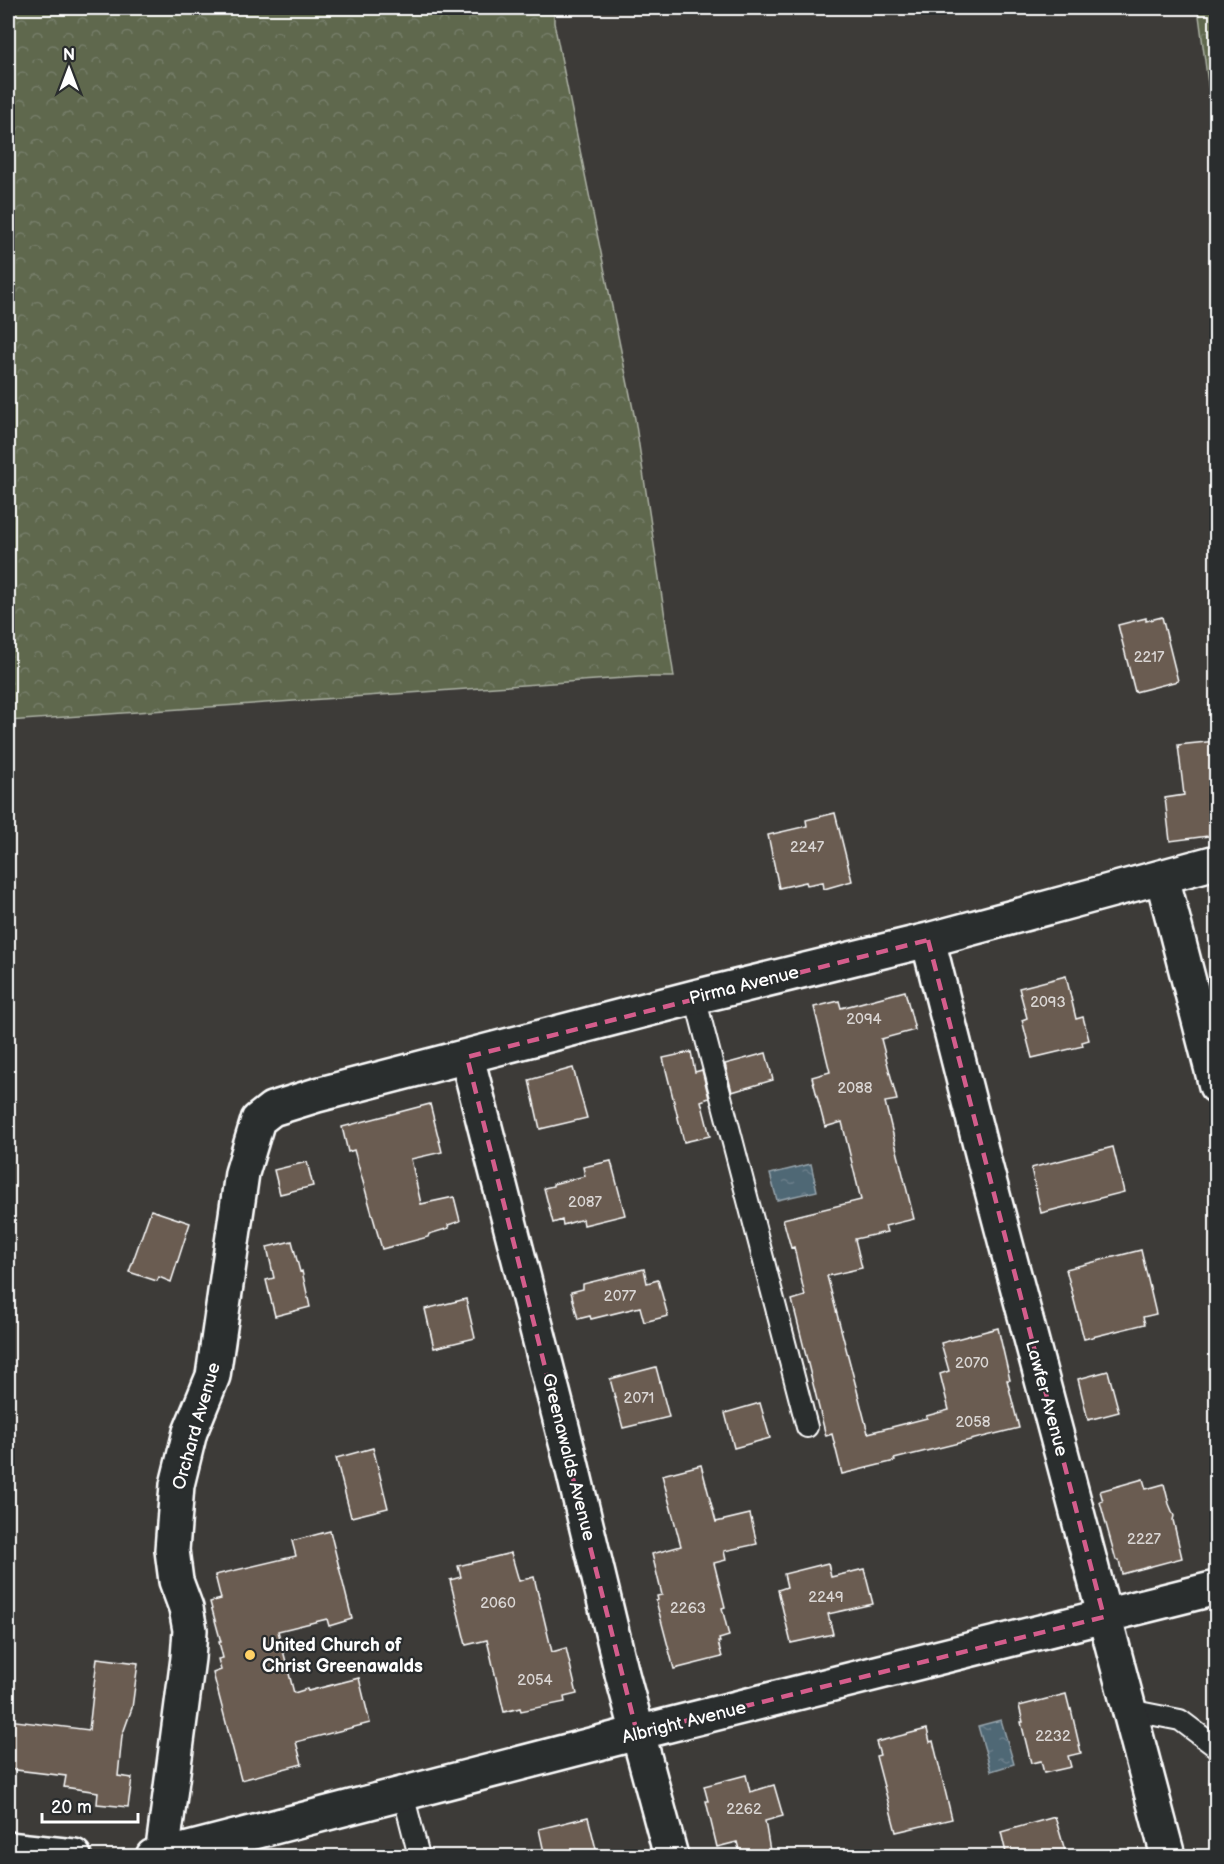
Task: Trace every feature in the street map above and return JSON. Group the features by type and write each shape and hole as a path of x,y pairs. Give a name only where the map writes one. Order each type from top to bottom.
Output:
{"street":[{"name":"Pirma Avenue","path":"272,1109 317,1095 695,997 928,940 1216,862"},
{"path":"1162,878 1216,1086"},
{"name":"Lawfer Avenue","path":"928,940 1129,1710 1164,1856"},
{"name":"Greenawalds Avenue","path":"467,1057 671,1857"},
{"name":"Orchard Avenue","path":"159,1856 188,1658 190,1630 186,1608 176,1581 172,1550 177,1485 190,1432 213,1376 242,1173 258,1120 272,1109"},
{"name":"Albright Avenue","path":"159,1856 1216,1588"},
{"path":"8,1849 74,1857"}],"lane":[{"path":"695,997 807,1427"},
{"path":"1129,1710 1180,1720 1216,1747"},
{"path":"403,1794 420,1857"}],"highlighted area":[{"path":"928,940 1104,1617 637,1733 467,1057"}],"green space":[{"path":"8,8 554,8 554,23 635,419 674,677 639,677 8,721"},
{"path":"1198,8 1216,8 1216,144"}],"water":[{"path":"811,1164 817,1191 777,1200 770,1174"},
{"path":"1001,1720 1014,1764 991,1771 978,1726"}],"building":[{"path":"1162,617 1178,681 1135,692 1118,625 1146,618 1146,621"},
{"path":"1216,741 1216,835 1170,841 1165,798 1184,795 1178,745"},
{"path":"835,813 852,881 824,889 823,882 807,885 806,882 779,888 768,835 807,826 806,820"},
{"path":"1066,976 1076,1019 1083,1017 1089,1040 1082,1042 1083,1046 1032,1058 1022,1020 1027,1018 1019,988"},
{"path":"905,991 915,1030 881,1039 897,1100 885,1102 914,1219 885,1226 887,1232 855,1239 862,1268 827,1276 868,1433 949,1410 940,1374 949,1371 941,1343 998,1328 1010,1380 1007,1380 1019,1428 842,1474 832,1434 826,1436 792,1300 805,1296 794,1247 791,1248 783,1219 861,1200 842,1122 825,1127 812,1077 830,1072 814,1007 839,1001 841,1008"},
{"path":"691,1052 695,1072 702,1070 709,1098 701,1101 710,1136 684,1142 663,1058"},
{"path":"766,1053 773,1080 732,1092 725,1064"},
{"path":"573,1068 587,1118 540,1129 529,1080"},
{"path":"430,1104 442,1152 411,1159 421,1204 454,1197 460,1221 448,1225 449,1228 429,1234 428,1237 382,1249 354,1150 348,1152 342,1127"},
{"path":"1113,1147 1124,1192 1041,1213 1031,1168"},
{"path":"611,1161 625,1215 584,1225 583,1219 563,1225 562,1220 553,1223 544,1188 585,1176 583,1167"},
{"path":"307,1162 313,1186 280,1194 274,1170"},
{"path":"151,1210 190,1223 171,1282 159,1277 157,1281 129,1272"},
{"path":"292,1241 310,1307 275,1316 266,1280 274,1278 267,1247"},
{"path":"1141,1250 1156,1314 1143,1317 1145,1324 1084,1339 1066,1269"},
{"path":"644,1269 647,1283 658,1280 668,1316 644,1322 640,1307 591,1319 590,1316 578,1319 571,1292 583,1289 583,1284"},
{"path":"466,1299 475,1338 434,1348 425,1309"},
{"path":"656,1367 669,1417 623,1428 610,1379"},
{"path":"1108,1371 1119,1412 1088,1420 1078,1379"},
{"path":"760,1403 770,1438 734,1448 725,1413"},
{"path":"373,1448 388,1508 351,1517 336,1458"},
{"path":"701,1465 716,1522 750,1514 757,1544 724,1551 726,1560 714,1563 725,1607 722,1608 729,1636 719,1639 720,1642 718,1642 722,1657 674,1669 656,1601 657,1596 662,1595 652,1554 681,1546 662,1475"},
{"path":"1143,1479 1146,1489 1164,1484 1174,1516 1182,1558 1122,1574 1100,1502 1103,1501 1100,1491"},
{"name":"United Church of Christ Greenawalds","path":"330,1531 352,1619 329,1626 327,1619 278,1631 294,1693 359,1678 370,1723 296,1742 302,1764 241,1780 213,1673 221,1670 218,1659 223,1658 210,1602 221,1599 215,1575 296,1556 292,1541"},
{"path":"511,1553 519,1581 534,1577 552,1652 566,1648 577,1694 564,1697 565,1702 504,1712 487,1640 466,1645 450,1580 461,1577 458,1566"},
{"path":"828,1563 831,1577 864,1569 873,1604 828,1614 833,1634 791,1643 778,1590 787,1587 784,1574"},
{"path":"97,1658 138,1663 132,1708 122,1736 118,1776 132,1778 128,1807 97,1804 98,1792 64,1787 66,1776 8,1769 8,1720 89,1730"},
{"path":"1066,1694 1081,1753 1068,1756 1071,1767 1044,1773 1041,1761 1031,1763 1019,1706"},
{"path":"927,1729 930,1742 933,1741 952,1819 896,1832 876,1756 880,1755 876,1742"},
{"path":"746,1775 750,1792 774,1785 783,1816 765,1821 771,1857 741,1857 737,1842 717,1847 704,1786"},
{"path":"588,1817 597,1853 583,1857 545,1857 539,1829"},
{"path":"1055,1817 1067,1857 1007,1857 1001,1832"}],"place":[{"name":"United Church of Christ Greenawalds","path":"250,1655"}]}
